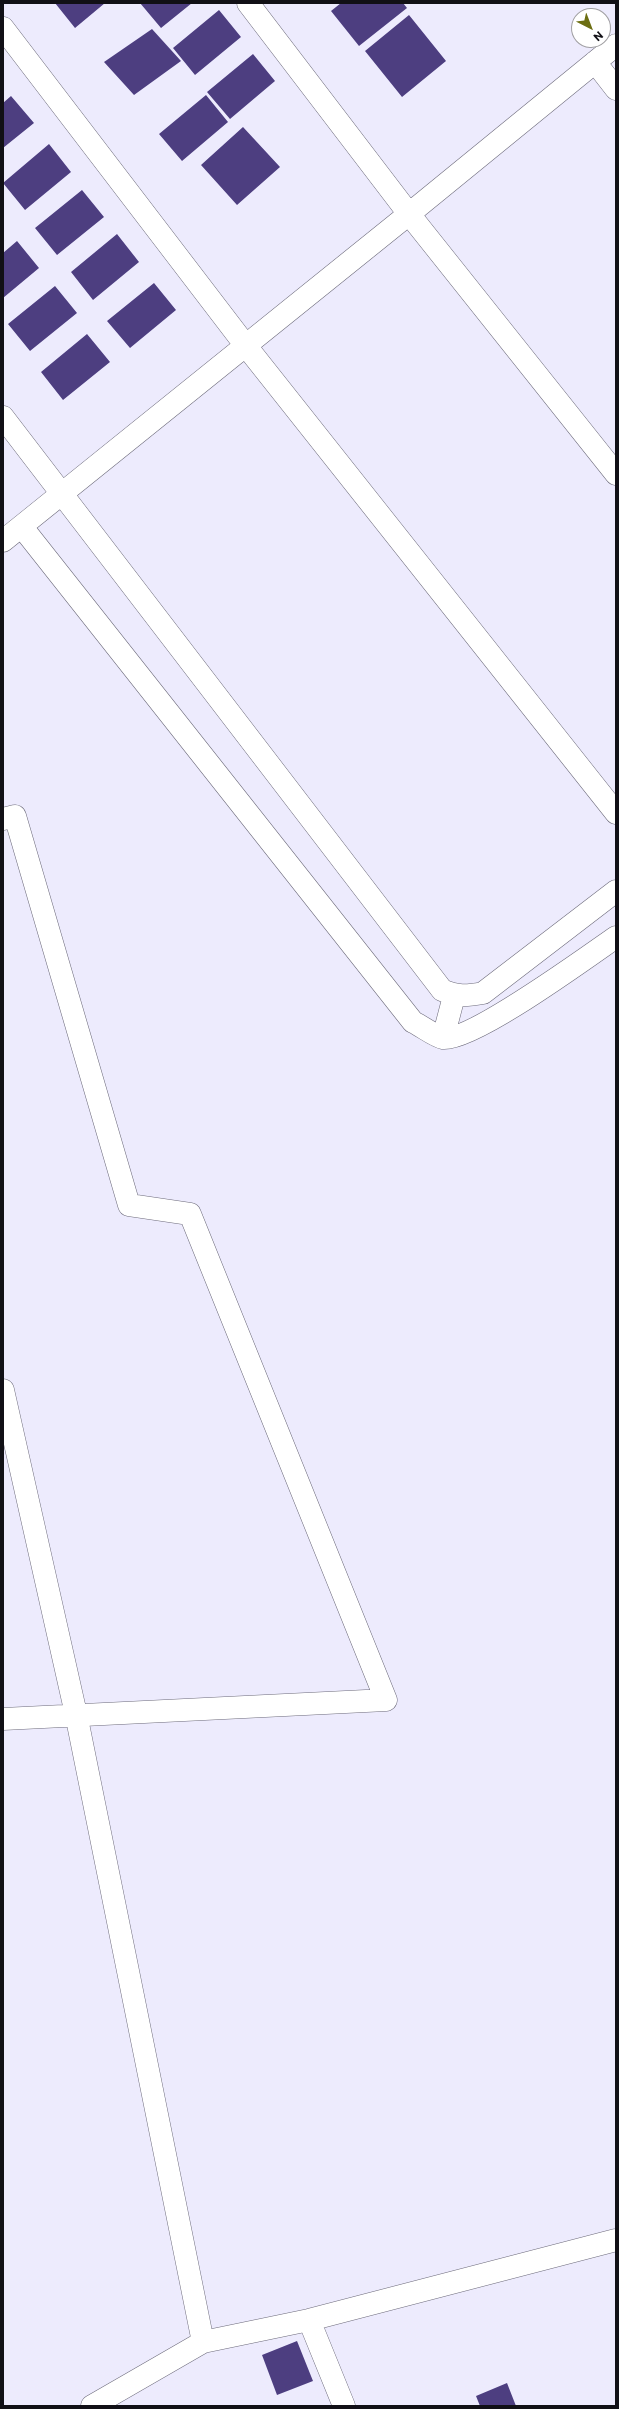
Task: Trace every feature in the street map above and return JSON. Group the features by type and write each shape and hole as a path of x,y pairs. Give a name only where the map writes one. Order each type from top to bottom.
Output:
{"street":[{"path":"248,3 409,214 616,474"},
{"path":"3,28 246,346 616,813"},
{"path":"3,540 22,527 60,492 246,346 616,45"},
{"path":"595,62 616,89"},
{"path":"3,417 442,990 454,996 469,996 483,993 616,891"},
{"path":"22,527 413,1022 443,1038 463,1035 502,1014 616,937"},
{"path":"3,819 15,816 129,1205 190,1214 386,1700 76,1714 3,1719"},
{"path":"443,1038 454,996"},
{"path":"3,1390 76,1714 203,2342"},
{"path":"92,2406 203,2342 309,2320 616,2240"},
{"path":"309,2320 344,2406"}],"building":[{"path":"55,3 105,3 75,28"},
{"path":"140,3 192,3 161,28"},
{"path":"341,3 403,3 407,8 359,46 331,11"},
{"path":"219,10 241,37 195,75 173,48"},
{"path":"409,15 446,61 402,97 365,51"},
{"path":"152,29 181,61 134,95 104,62"},
{"path":"253,54 275,81 230,119 207,92"},
{"path":"206,95 228,122 182,161 159,134"},
{"path":"11,96 34,123 3,148 3,103"},
{"path":"243,127 280,167 237,205 201,165"},
{"path":"49,144 71,172 25,210 3,183"},
{"path":"82,190 104,217 57,255 35,228"},
{"path":"117,234 139,262 93,300 71,272"},
{"path":"17,241 39,268 3,298 3,253"},
{"path":"154,283 176,310 130,348 107,321"},
{"path":"55,286 77,313 30,351 8,324"},
{"path":"87,334 110,362 63,400 41,372"},
{"path":"297,2341 313,2381 277,2395 262,2355"},
{"path":"507,2383 516,2406 480,2406 476,2396"}]}
